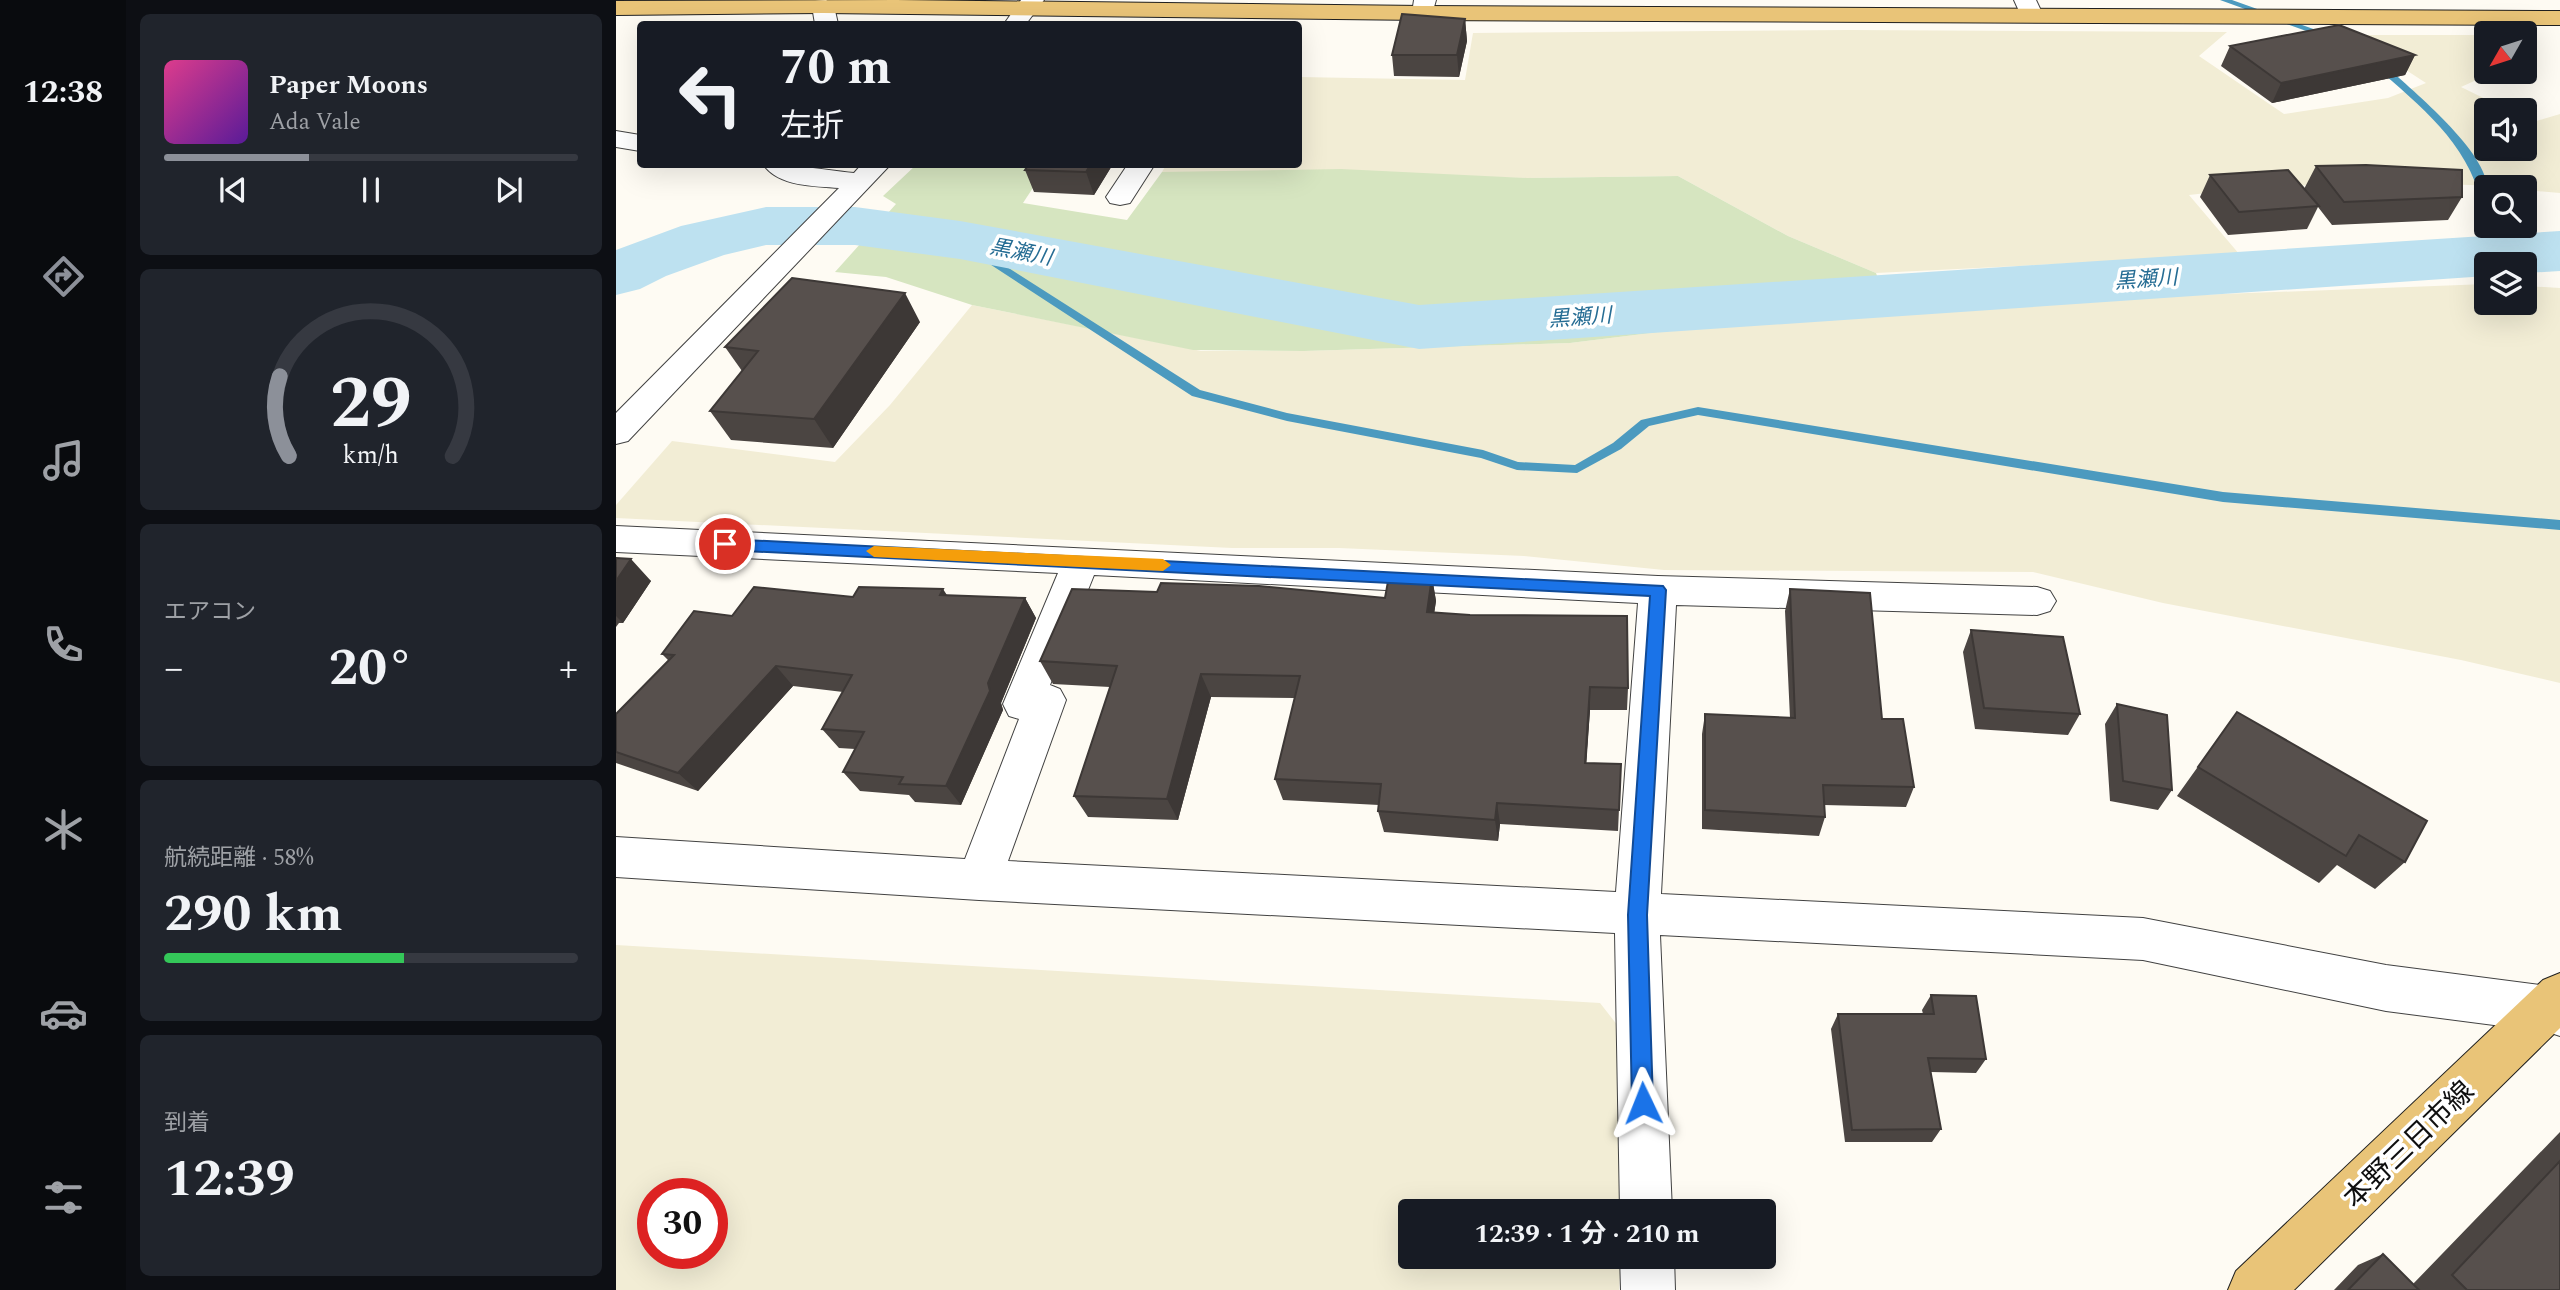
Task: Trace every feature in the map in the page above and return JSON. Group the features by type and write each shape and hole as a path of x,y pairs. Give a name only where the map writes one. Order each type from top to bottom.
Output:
{"main road":[{"path":"616,8 825,15 881,3 1025,11 1424,6 2028,7 2560,18"},
{"name":"本野三日市線","path":"2255,1290 2556,1006"}],"street":[{"path":"616,139 637,142"},
{"path":"784,168 800,176 861,182"},
{"path":"1120,197 1139,168"},
{"path":"616,433 861,182"},
{"path":"616,540 1658,590 2037,601"},
{"path":"979,880 1046,700 1023,704 1081,561"},
{"path":"1646,1199 1637,915 1658,590"},
{"path":"616,857 979,880 2143,939 2386,988 2556,1006"},
{"path":"1647,1269 1648,1290"}],"shaded area":[{"path":"1849,30 2227,32 2199,56 2284,114 2388,98 2426,83 2352,35 2474,35 2474,81 2461,87 2483,98 2474,98 2474,161 2537,161 2537,121 2560,114 2560,193 2537,191 2537,175 2474,175 2474,185 2415,183 2270,186 2189,195 2240,255 1876,273 1788,236 1678,176 1527,178 1162,172 1164,168 1302,168 1302,77 1465,80 1473,33"},
{"path":"2474,284 2474,315 2537,315 2537,287 2560,288 2560,683 2461,660 2163,603 2033,572 1664,570 1524,556 1339,548 1232,548 616,518 616,505 672,441 835,462 890,405 972,305 1201,351 1304,351 1570,343 1732,323 2015,302"},
{"path":"616,945 1600,1003 1629,1040 1622,1199 1398,1199 1398,1269 1620,1269 1619,1290 616,1290"}],"green space":[{"path":"913,168 1046,168 1023,203 1127,220 1162,172 1341,169 1527,178 1678,176 1788,236 1876,273 1890,313 1732,323 1570,343 1304,351 1193,350 972,305 886,277 835,272 896,204 883,196"}],"building":[{"path":"1402,14 1465,19 1457,55 1392,55"},
{"path":"2339,25 2415,55 2281,83 2230,46"},
{"path":"2366,165 2462,170 2462,197 2344,202 2316,166"},
{"path":"1026,168 1088,168 1086,172 1025,170"},
{"path":"2288,170 2319,206 2239,212 2210,175"},
{"path":"792,278 905,293 814,419 710,411 758,351 725,347"},
{"path":"616,558 631,559 616,581"},
{"path":"1389,576 1432,577 1427,612 1470,615 1627,616 1628,688 1590,687 1585,763 1621,764 1619,810 1497,803 1495,820 1378,811 1381,784 1275,779 1300,676 1201,674 1167,799 1074,796 1117,666 1040,661 1072,589 1157,592 1161,583 1259,586 1385,598"},
{"path":"754,587 853,597 859,587 943,589 940,595 1025,598 988,683 990,691 946,786 899,784 903,777 843,772 864,732 822,729 852,675 776,666 678,773 616,752 616,714 674,655 662,654 694,611 732,616"},
{"path":"1790,589 1870,593 1882,719 1903,719 1914,787 1823,785 1825,817 1705,810 1705,714 1795,718"},
{"path":"1971,630 2063,637 2080,714 1984,708"},
{"path":"2117,704 2167,715 2172,790 2123,781"},
{"path":"2237,712 2427,821 2405,862 2359,835 2346,856 2198,767"},
{"path":"1931,995 1976,996 1986,1059 1928,1058 1941,1129 1852,1130 1838,1014 1934,1014"},
{"path":"2560,1161 2560,1290 2467,1290 2452,1275"},
{"path":"2383,1254 2419,1290 2348,1290"}],"waterway":[{"path":"2224,0 2329,36"},
{"path":"2379,65 2445,126 2460,144 2478,175"},
{"name":"黒瀬川","path":"616,275 643,262 704,240 766,226 855,226 960,240 1419,327 2560,251"},
{"path":"2504,238 2513,252"},
{"path":"960,240 1196,393 1287,417 1483,454 1517,466 1577,469 1617,446 1645,423 1698,411 2223,497 2560,525"}],"slow traffic":[{"path":"874,551 1163,565"}],"route":[{"path":"725,544 1658,590 1637,915 1643,1103"}]}
